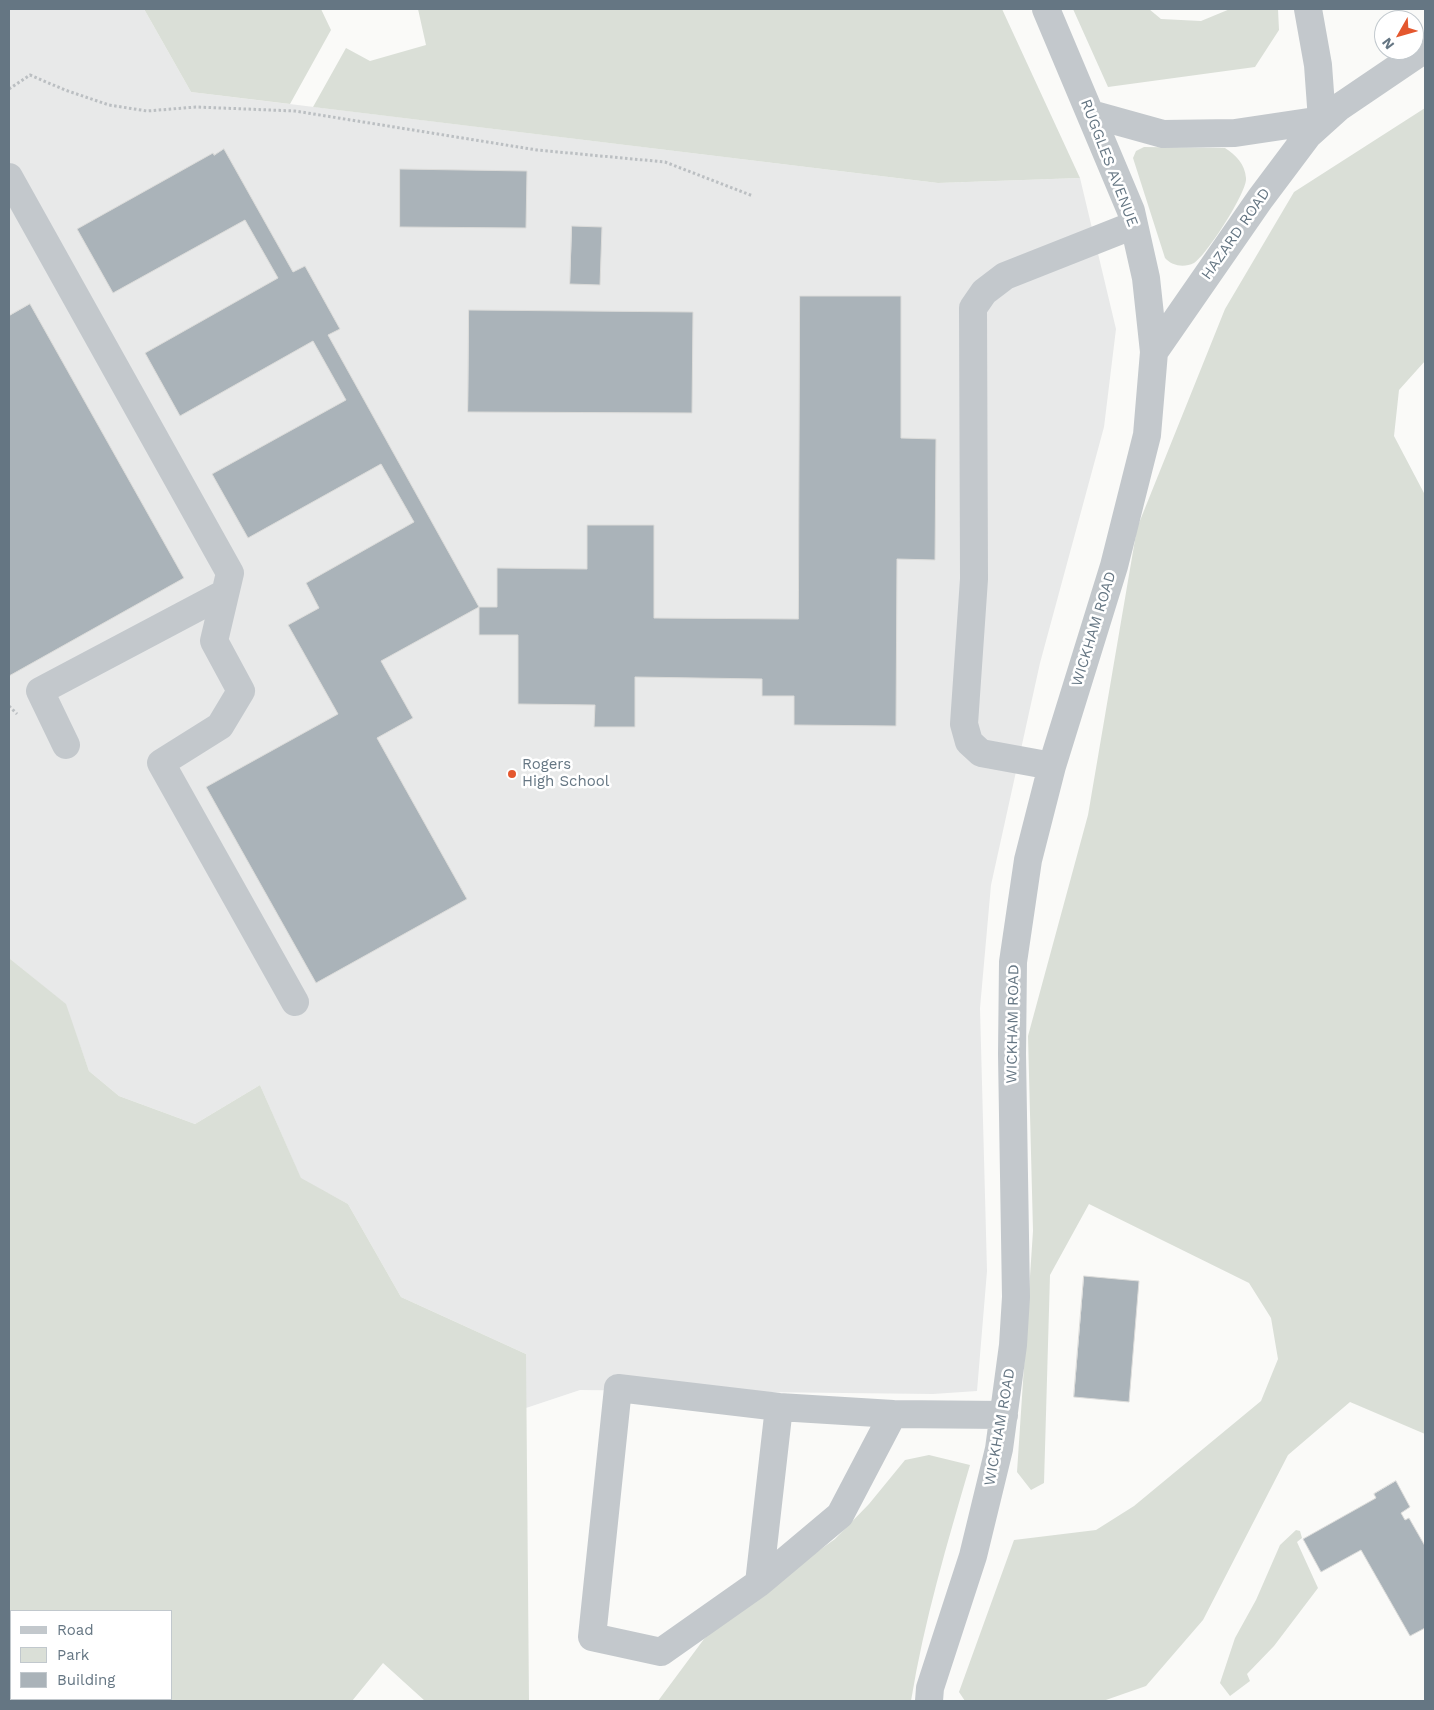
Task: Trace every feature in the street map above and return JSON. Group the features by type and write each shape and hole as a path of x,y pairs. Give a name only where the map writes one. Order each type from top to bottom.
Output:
{"street":[{"name":"RUGGLES AVENUE","path":"1046,9 1130,211 1146,278 1154,352"},
{"path":"1308,9 1318,65 1322,120"},
{"name":"HAZARD ROAD","path":"1154,352 1260,198 1308,135 1322,120 1425,49"},
{"name":"HAZARD ROAD","path":"1091,114 1162,134 1235,133 1322,120"},
{"path":"9,177 230,574 214,641 241,692 220,726 161,763 296,1002"},
{"path":"1052,766 981,753 969,742 964,724 974,579 973,308 984,292 1005,276 1134,225"},
{"name":"WICKHAM ROAD","path":"929,1701 930,1688 973,1556 999,1449 1013,1344 1016,1297 1012,1054 1013,962 1028,860 1052,766 1114,566 1147,435 1154,352"},
{"path":"66,745 40,692 225,593"},
{"path":"894,1414 840,1515 759,1582 661,1652 592,1637 618,1388 779,1407 894,1414 1004,1415"},
{"path":"759,1582 779,1407"}],"path":[{"path":"9,89 30,75 65,90 110,104 146,111 196,107 295,111 537,150 665,162 753,196"}],"shaded area":[{"name":"Rogers High School","path":"9,9 144,9 191,92 938,183 1080,178 1116,329 1104,427 1040,663 991,885 980,1008 987,1271 977,1391 933,1394 580,1390 526,1408 526,1354 401,1297 348,1204 301,1179 260,1085 195,1124 119,1096 89,1071 65,1004 9,958"}],"green space":[{"path":"144,9 321,9 331,30 290,104 191,92"},
{"path":"418,9 1002,9 1080,178 938,183 313,107 346,48 370,61 426,45"},
{"path":"1073,9 1149,9 1161,19 1201,21 1230,9 1278,9 1279,30 1255,67 1108,87"},
{"path":"1425,108 1425,361 1399,390 1394,436 1425,495 1425,1434 1350,1402 1288,1455 1203,1620 1146,1686 1103,1701 965,1701 959,1692 1014,1540 1096,1530 1134,1506 1261,1401 1278,1359 1271,1318 1249,1283 1089,1204 1050,1275 1044,1483 1031,1490 1017,1472 1033,1231 1028,1036 1088,815 1137,528 1225,309 1294,192"},
{"path":"1144,147 1225,148 1236,157 1244,168 1245,185 1234,209 1207,249 1194,263 1178,265 1171,263 1165,258 1133,158 1136,151"},
{"path":"9,958 66,1004 89,1071 119,1096 195,1124 260,1085 301,1178 348,1204 401,1297 526,1354 529,1701 425,1701 383,1663 352,1701 9,1701"},
{"path":"929,1455 970,1465 929,1612 911,1701 658,1701 704,1639 740,1607 835,1539 869,1504 905,1460"},
{"path":"1296,1530 1300,1531 1302,1538 1297,1542 1318,1588 1274,1646 1247,1674 1250,1681 1230,1696 1220,1683 1235,1638 1256,1600 1280,1545"}],"building":[{"path":"224,149 293,272 305,266 340,329 328,335 479,607 381,661 413,718 377,738 467,899 316,983 206,787 338,714 288,625 319,608 306,583 414,522 381,464 248,538 212,474 346,400 313,341 180,416 145,353 278,278 245,220 113,293 77,229 213,153 214,155"},
{"path":"400,169 527,171 526,228 400,227"},
{"path":"572,226 602,227 600,285 570,284"},
{"name":"Rogers High School","path":"800,296 901,296 901,438 936,439 935,560 897,559 896,726 794,725 794,696 762,696 762,679 635,677 635,727 594,727 595,705 518,704 518,635 479,635 479,607 497,607 497,568 587,569 587,525 654,525 654,618 798,619"},
{"path":"30,304 184,578 9,676 9,316"},
{"path":"469,310 693,312 692,413 468,412"},
{"path":"1084,1276 1139,1281 1129,1402 1074,1397"},
{"path":"1396,1481 1410,1507 1401,1513 1405,1520 1409,1518 1425,1546 1425,1628 1410,1636 1361,1550 1321,1572 1303,1539 1376,1498 1374,1494"}],"place":[{"name":"Rogers High School","path":"512,774"}]}
